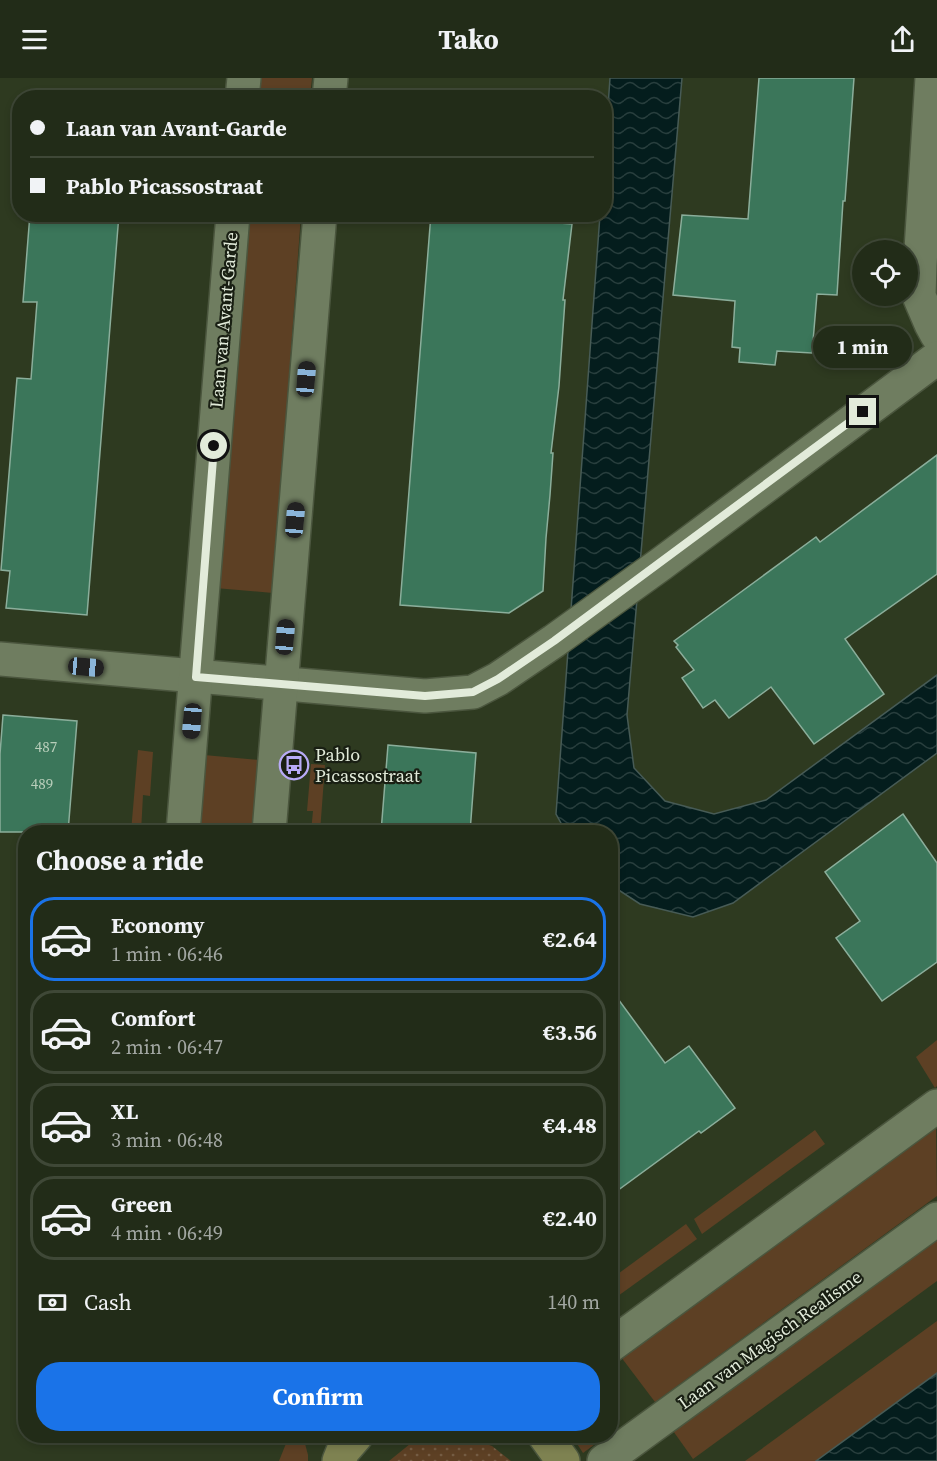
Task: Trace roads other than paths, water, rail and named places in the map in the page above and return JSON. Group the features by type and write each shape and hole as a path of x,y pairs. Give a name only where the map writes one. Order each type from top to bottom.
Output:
{"main road":[{"path":"550,1443 563,1461"}],"street":[{"path":"932,78 919,296 937,335"},
{"name":"Laan van Avant-Garde","path":"184,825 232,222"},
{"path":"270,825 319,222"},
{"path":"0,658 425,696 473,692 498,679 554,641 661,564 937,358"},
{"path":"618,1340 937,1106"},
{"name":"Laan van Magisch Realisme","path":"604,1461 937,1219"}],"water":[{"path":"610,78 682,78 627,715 634,768 665,801 714,814 766,800 937,675 937,753 733,903 693,917 640,904 618,890 618,825 562,825 556,814 599,222 612,222 612,90 609,90"},
{"path":"937,1373 937,1461 816,1461"}],"place":[{"name":"Pablo Picassostraat","path":"294,765"}]}
